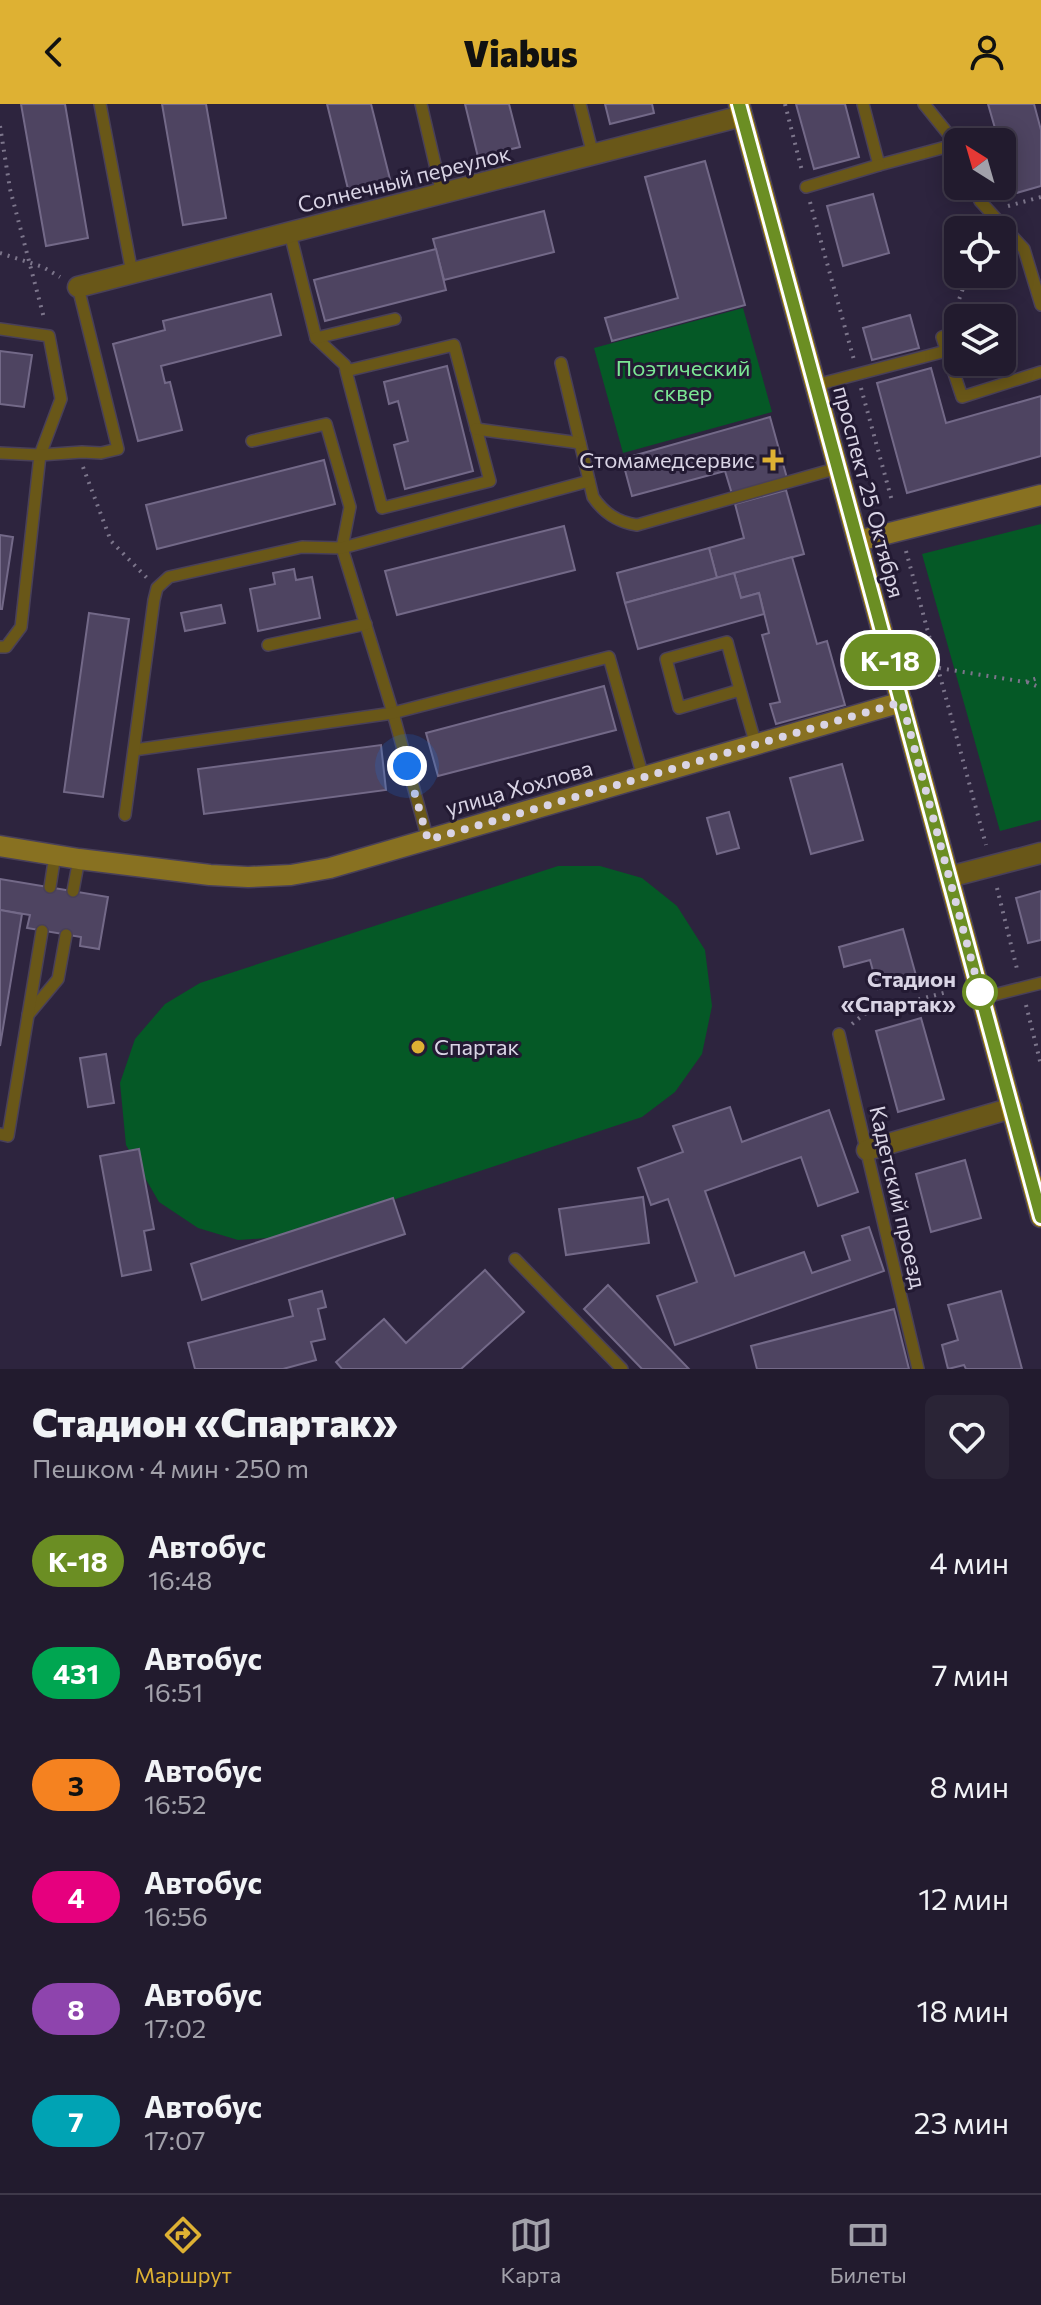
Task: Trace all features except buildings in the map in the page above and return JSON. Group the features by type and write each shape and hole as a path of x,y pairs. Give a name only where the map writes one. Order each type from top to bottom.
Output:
{"main road":[{"name":"проспект 25 Октября","path":"740,110 1041,1217"}],"street":[{"name":"Солнечный переулок","path":"78,287 593,155 740,110"},
{"path":"858,541 1041,495"},
{"name":"улица Хохлова","path":"0,846 210,875 277,875 330,868 902,702"},
{"path":"949,877 1041,853"},
{"path":"867,1150 1012,1108"}],"lane":[{"path":"100,104 132,273"},
{"path":"421,104 442,194"},
{"path":"580,104 593,155"},
{"path":"863,104 879,165"},
{"path":"924,104 944,128"},
{"path":"806,187 944,149"},
{"path":"980,200 1024,249 1041,305"},
{"path":"290,233 316,338 345,365 346,371 382,508 490,481 454,345 346,371"},
{"path":"0,453 101,453 118,449 78,287"},
{"path":"316,338 395,319"},
{"path":"0,329 49,336 61,399 40,455 21,627 6,647 0,647"},
{"path":"816,385 944,352"},
{"path":"561,363 593,497 611,517 625,523 637,525 838,468"},
{"path":"955,376 962,397 1041,372"},
{"path":"252,441 326,424 350,507 342,548 428,840"},
{"path":"476,429 580,443"},
{"path":"125,815 157,588 169,577 302,547 342,548 589,481"},
{"path":"268,645 366,624"},
{"path":"740,690 679,708 666,659 727,642 756,745"},
{"path":"134,750 393,713 609,657 643,777"},
{"path":"50,887 55,855"},
{"path":"73,891 79,859"},
{"path":"0,1134 8,1136 42,931"},
{"path":"28,1015 58,979 66,935"},
{"path":"982,998 1041,983"},
{"name":"Кадетский проезд","path":"839,1034 918,1369"},
{"path":"515,1259 622,1369"}],"path":[{"path":"785,104 892,501"},
{"path":"0,126 10,189 49,336"},
{"path":"0,253 43,267 78,287"},
{"path":"82,452 83,472 111,541 157,588"},
{"path":"906,551 986,845"},
{"path":"939,668 1025,682 1041,688"},
{"path":"1025,682 1041,677"},
{"path":"839,1034 864,1014 947,992"}],"green space":[{"name":"Поэтический сквер","path":"743,308 772,412 623,453 594,348"},
{"path":"1041,524 1041,820 1000,831 922,554"},
{"name":"Спартак","path":"558,866 600,866 642,878 677,906 705,950 712,1006 702,1054 675,1092 642,1117 281,1237 238,1240 198,1228 159,1202 126,1145 120,1083 135,1039 165,1004 200,983"}],"bus line":[{"name":"К-18","path":"739,104 1041,1217"}],"place":[{"name":"Стомамедсервис","path":"773,460"},
{"name":"Стадион «Спартак»","path":"980,992"},
{"name":"Спартак","path":"418,1047"}],"route":[{"path":"407,766 428,840 902,702 980,992"}]}
